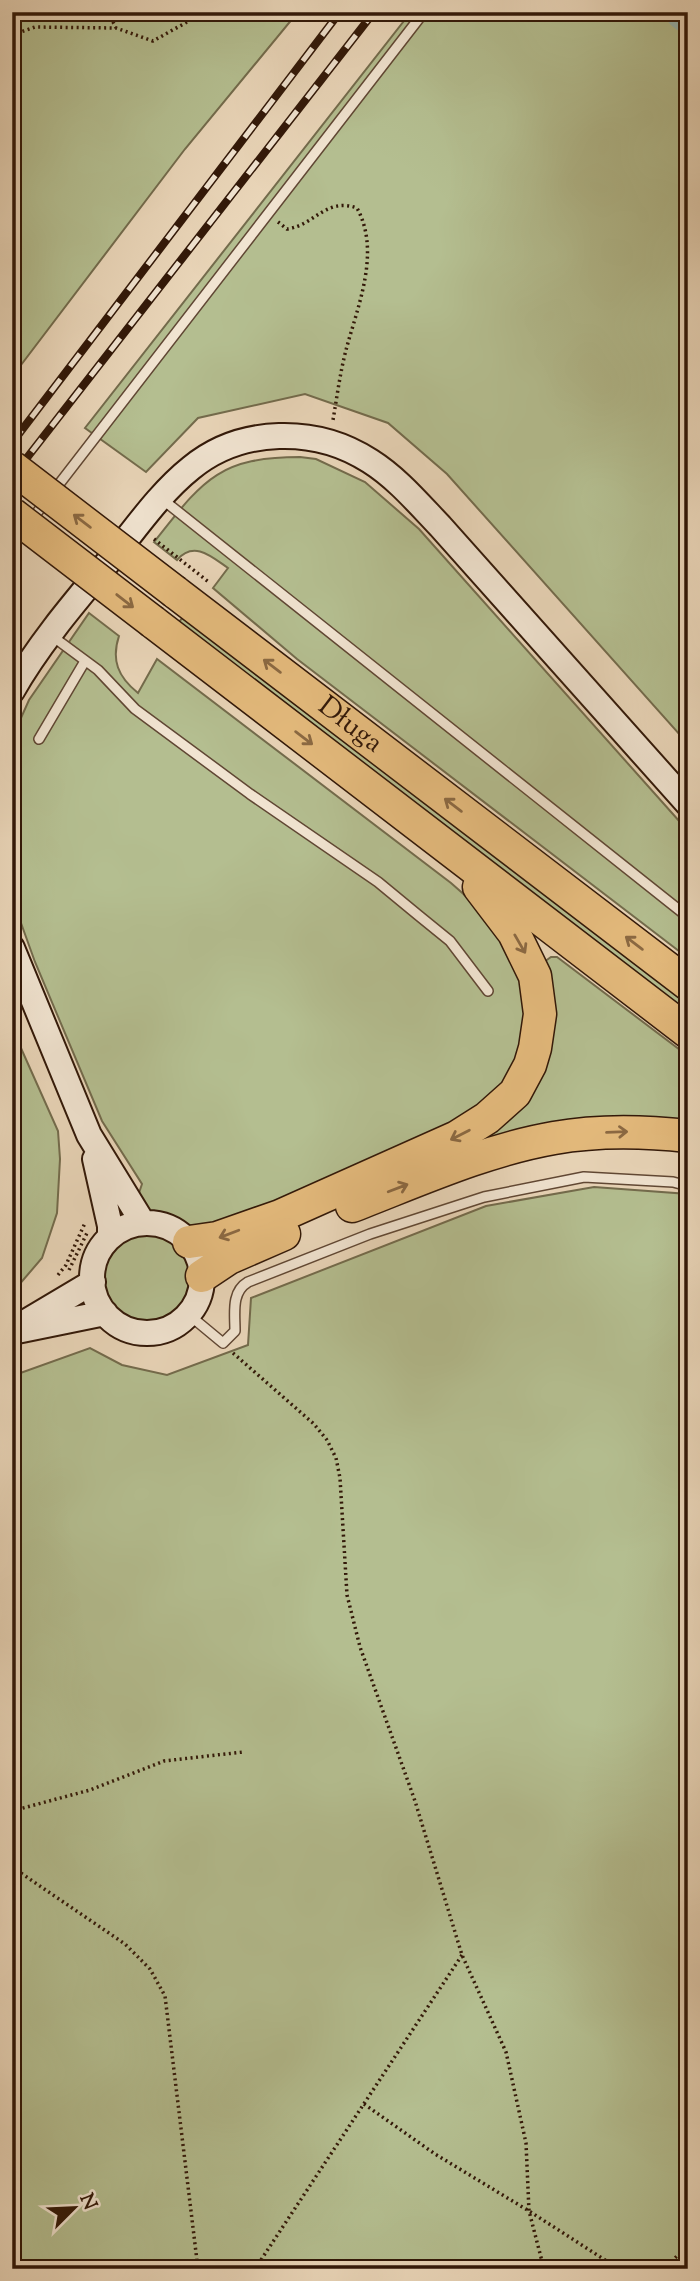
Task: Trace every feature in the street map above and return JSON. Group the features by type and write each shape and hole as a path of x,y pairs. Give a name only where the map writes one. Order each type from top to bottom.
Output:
{"highway":[{"name":"Długa","path":"12,467 688,984"},
{"name":"Długa","path":"12,514 450,850"},
{"path":"450,850 688,1031"},
{"path":"189,1242 218,1238 280,1216 457,1137 494,1113 514,1093 530,1065 535,1048 540,1014 536,976 514,933 450,850"},
{"path":"202,1276 229,1258 317,1220 460,1165 526,1144 556,1137 606,1132 656,1132 688,1136"}],"street":[{"path":"18,698 51,635 76,601 166,502 193,466 239,442 294,436 332,426 400,484 440,526 688,804"},
{"path":"12,948 89,1135 143,1223"},
{"path":"89,1135 110,1226 110,1237"},
{"path":"143,1223 168,1227 189,1242 198,1258 202,1276 201,1290 188,1314 167,1329 140,1333 115,1322 105,1313 96,1298 94,1266 100,1250 110,1237 126,1227 143,1223"},
{"path":"12,1331 93,1282"},
{"path":"12,1331 105,1313"}],"lane":[{"path":"12,545 424,12"},
{"path":"166,502 688,917"},
{"path":"51,635 98,670 135,709 250,794 378,882 450,941 488,991"},
{"path":"39,739 85,661"},
{"path":"188,1314 223,1343 235,1331 236,1298 240,1287 370,1234 484,1196 584,1177 673,1182 688,1186"}],"path":[{"path":"108,12 116,27"},
{"path":"12,35 35,27 116,27 153,41 196,17 198,12"},
{"path":"268,214 287,229 300,227 330,207 344,203 357,208 365,222 369,253 345,354 332,426"},
{"path":"12,387 20,395 12,404"},
{"path":"166,502 147,533 210,583"},
{"path":"12,729 18,698"},
{"path":"56,1303 50,1285 56,1281 66,1265 85,1225 86,1216"},
{"path":"223,1343 314,1424 327,1440 336,1458 340,1478 347,1595 360,1647 415,1801 462,1955 506,2052 526,2143 529,2211 544,2269"},
{"path":"12,1811 90,1790 164,1760 243,1752"},
{"path":"12,1867 125,1944 150,1969 165,1996 198,2269"},
{"path":"255,2269 462,1955"},
{"path":"364,2104 435,2154 619,2269"},
{"path":"663,2269 688,2246"}],"green space":[{"path":"12,12 298,12 185,149 21,365 12,359"},
{"path":"411,12 688,12 688,744 447,474 388,423 305,394 198,418 146,472 85,428"},
{"path":"300,457 316,459 365,482 419,529 688,831 688,958 297,659 213,588 228,568 203,552 190,551 177,560 154,542 185,503 214,477 249,462"},
{"path":"89,613 119,636 116,653 118,668 125,681 138,693 157,659 451,883 468,898 504,940 526,993 523,1047 505,1082 471,1116 263,1215 184,1229 174,1222 150,1214 138,1196 142,1184 102,1121 35,962 12,898 12,738 29,700"},
{"path":"183,617 688,1001 688,1015 178,623"},
{"path":"551,957 557,957 688,1056 688,1126 584,1124 205,1249 515,1111 544,962"},
{"path":"12,1028 58,1131 60,1159 57,1213 42,1258 12,1293"},
{"path":"594,1187 688,1194 688,2269 12,2269 12,1376 90,1348 122,1365 167,1375 248,1345 251,1298 486,1206"},
{"path":"147,1235 164,1238 178,1248 188,1262 191,1279 188,1296 178,1310 164,1320 147,1323 130,1320 116,1310 106,1296 103,1279 106,1262 116,1248 130,1238"}],"waterway":[{"path":"684,12 688,15"}],"railway":[{"path":"12,443 340,12"},
{"path":"12,477 374,12"}]}
